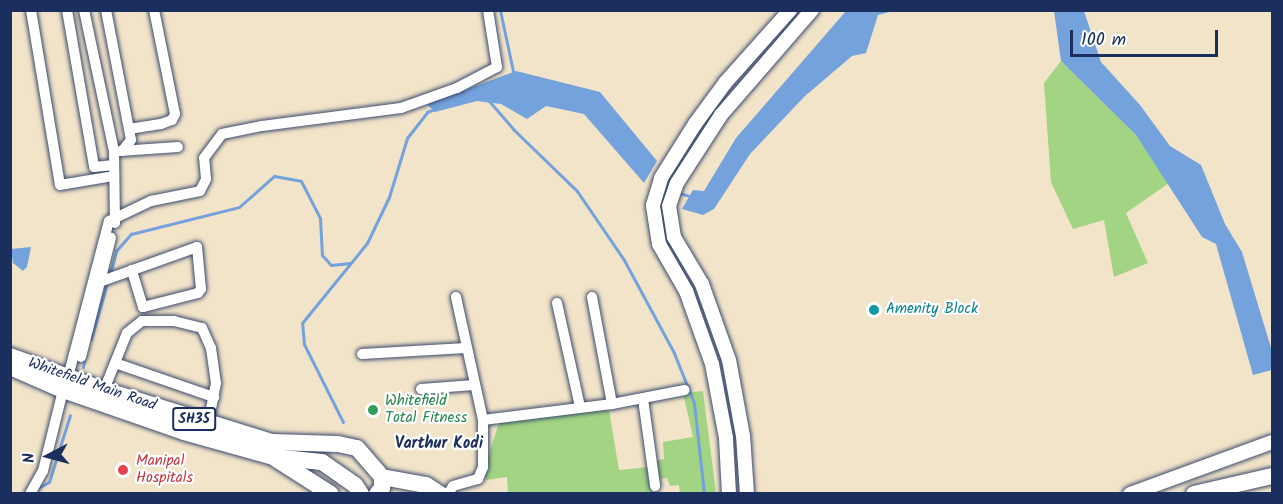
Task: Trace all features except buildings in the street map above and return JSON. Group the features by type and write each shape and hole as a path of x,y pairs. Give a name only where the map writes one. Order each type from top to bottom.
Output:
{"main road":[{"name":"Whitefield Main Road","path":"10,356 184,432 273,457 281,456 322,462 358,491"},
{"name":"Whitefield Main Road","path":"10,367 104,390 272,442 338,444 357,448 369,459 378,485"},
{"path":"273,457 331,494"},
{"name":"Whitefield Main Road","path":"358,491 360,471 378,485"},
{"path":"1194,494 1272,476"},
{"path":"378,485 426,485 440,494"}],"street":[{"path":"31,10 59,184 114,170"},
{"path":"67,10 95,173"},
{"path":"68,382 102,281 115,218 114,170 118,151 84,10"},
{"path":"106,10 132,140 118,151"},
{"path":"129,129 161,124 172,120 175,114 154,10"},
{"path":"33,489 43,471 109,221 151,201 200,191 206,179 204,158 222,134 262,126 401,108 457,88 497,68 488,10"},
{"path":"729,494 720,402 710,356 696,315 656,234 652,215 654,196 663,174 694,124 725,83 790,10"},
{"path":"747,494 738,399 722,334 702,284 674,237 669,207 677,183 708,133 738,94 812,10"},
{"path":"694,124 708,133"},
{"path":"118,151 178,147"},
{"path":"663,174 677,183"},
{"path":"102,281 132,270 197,247 201,289 198,293 143,307 132,270"},
{"path":"448,494 453,486 478,479 483,467 483,420 456,297"},
{"path":"592,297 612,404"},
{"path":"557,303 580,407"},
{"path":"104,390 127,333 142,321 174,321 202,328 211,348 216,383 208,424"},
{"path":"362,354 466,348"},
{"path":"115,363 214,397"},
{"path":"421,389 474,385"},
{"path":"483,420 612,404 685,390"},
{"path":"643,399 655,486"},
{"path":"720,402 738,399"},
{"path":"1130,494 1260,444 1272,442"}],"green space":[{"path":"1061,61 1136,135 1169,183 1126,213 1148,263 1114,277 1104,220 1073,229 1051,182 1044,83"},
{"path":"703,391 716,493 680,493 679,485 670,486 667,478 659,479 655,461 664,459 663,442 693,437 683,393"},
{"path":"609,410 619,470 649,467 652,493 508,493 507,477 486,480 486,463 500,420"}],"water":[{"path":"846,11 893,11 878,15 866,53 852,56 805,96 750,154 714,209 703,215 682,209 693,190 704,191 736,138"},
{"path":"1054,11 1084,11 1101,62 1140,105 1170,146 1201,165 1225,224 1242,252 1272,351 1272,370 1253,375 1216,244 1202,237 1136,135 1061,61"},
{"path":"516,71 600,92 657,161 644,183 584,114 546,106 527,119 501,104 477,101 435,112 427,104"},
{"path":"31,247 27,267 23,271 13,263 11,249"}],"waterway":[{"path":"500,10 514,76"},
{"path":"489,101 513,129 577,191 624,260 674,353 694,403 704,494"},
{"path":"343,422 304,344 302,323 367,243 389,197 407,138 427,112 435,109"},
{"path":"111,271 116,251 131,234 239,207 274,176 301,181 320,218 322,255 331,265 350,263"},
{"path":"679,193 693,197"},
{"path":"91,339 107,283"},
{"path":"83,367 85,357"},
{"path":"38,488 49,482 70,415"}],"place":[{"name":"Amenity Block","path":"874,310"},
{"name":"Whitefield Total Fitness","path":"373,410"},
{"name":"Manipal Hospitals","path":"123,470"}],"district":[{"name":"Varthur Kodi","path":"439,444"}]}
